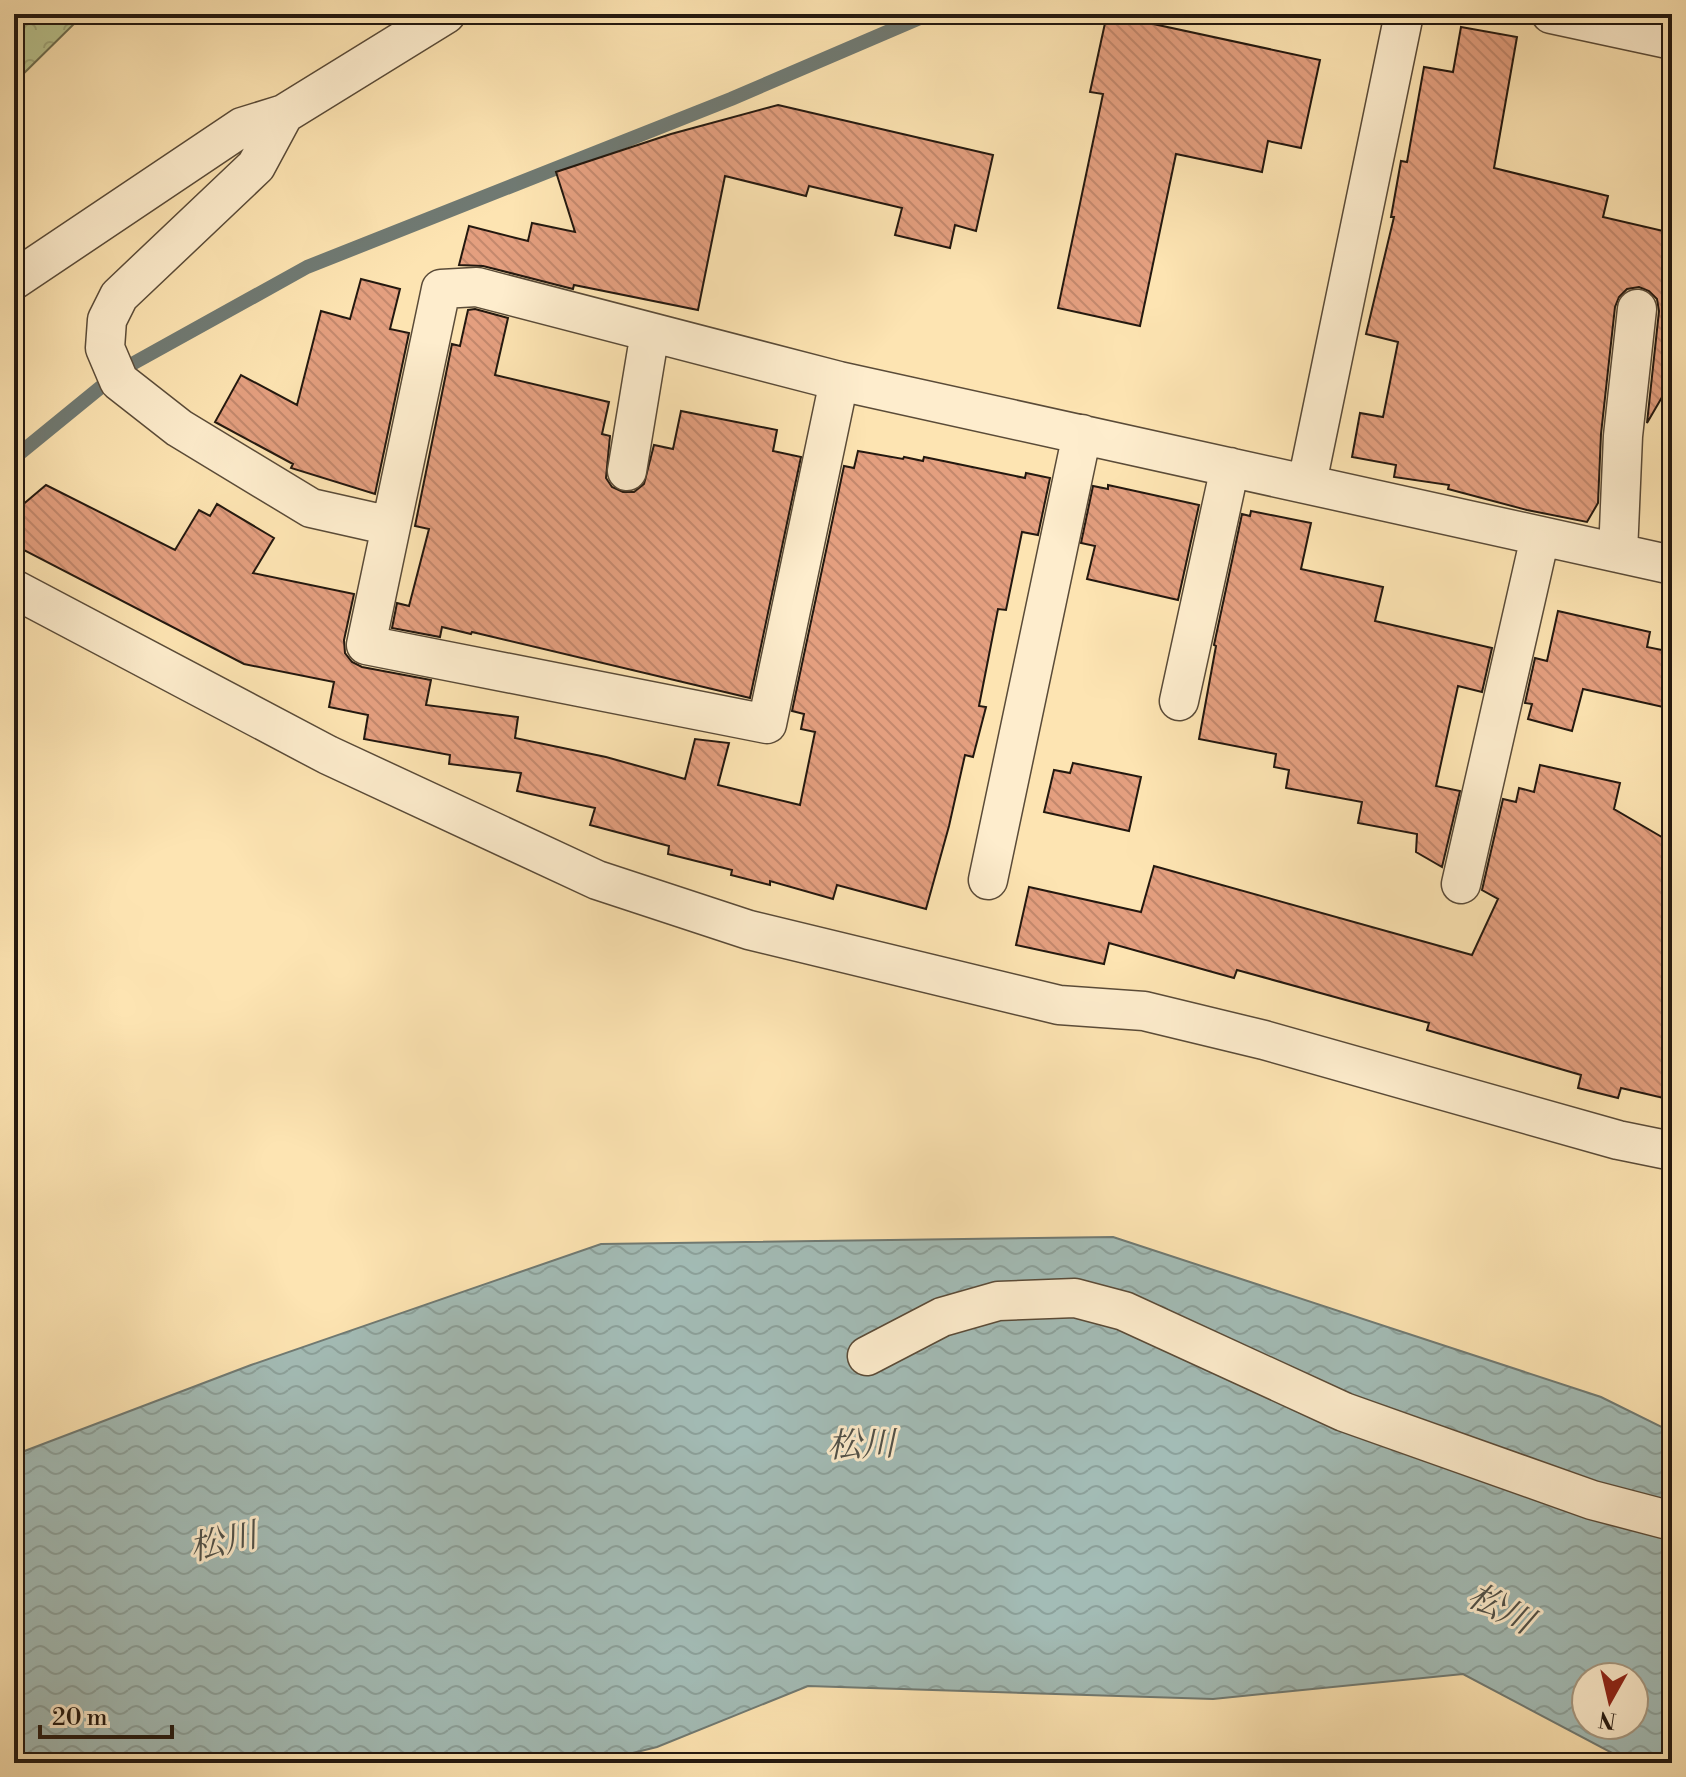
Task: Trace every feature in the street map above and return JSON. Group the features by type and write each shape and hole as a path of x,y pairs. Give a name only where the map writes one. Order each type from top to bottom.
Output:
{"street":[{"path":"14,280 242,127 284,114 446,14"},
{"path":"1307,483 1404,14"},
{"path":"1551,14 1672,40"},
{"path":"284,114 256,166 119,296 107,320 105,348 119,381 179,428 311,508 391,526"},
{"path":"839,381 767,724 366,645 441,289 477,287 839,381 1672,565"},
{"path":"1618,553 1623,436 1637,309"},
{"path":"627,471 650,332"},
{"path":"988,880 1082,434"},
{"path":"1179,701 1230,467"},
{"path":"1461,884 1540,537"},
{"path":"14,589 328,755 597,880 749,930 1059,1005 1144,1011 1264,1040 1618,1140 1672,1151"},
{"path":"867,1356 942,1317 998,1301 1075,1298 1124,1311 1344,1412 1592,1500 1672,1521"}],"green space":[{"path":"14,14 84,14 14,83"}],"water":[{"name":"松川","path":"1113,1237 1601,1397 1672,1432 1672,1763 1631,1763 1589,1741 1650,1741 1650,1661 1570,1661 1570,1731 1463,1674 1213,1699 808,1686 657,1747 592,1763 14,1763 14,1455 251,1365 601,1244"}],"building":[{"path":"1107,14 1320,60 1301,148 1268,141 1262,172 1176,154 1140,326 1058,308 1103,94 1090,92"},
{"path":"1461,27 1517,37 1494,168 1608,196 1603,217 1672,233 1672,380 1647,423 1659,311 1657,299 1649,291 1639,287 1627,289 1615,307 1601,434 1598,503 1587,522 1448,489 1449,485 1394,477 1396,465 1352,457 1360,413 1383,417 1398,342 1366,334 1394,217 1391,217 1401,161 1407,162 1424,67 1453,72"},
{"path":"778,105 993,155 976,231 955,225 950,248 895,235 902,208 809,186 806,196 725,176 698,310 574,285 573,289 483,266 459,265 469,226 528,241 532,223 575,232 556,172 671,134"},
{"path":"361,279 400,289 390,329 409,333 375,494 291,468 293,464 215,422 241,375 297,405 321,311 350,319"},
{"path":"468,310 508,318 495,375 609,402 602,434 610,436 606,478 612,487 623,492 634,492 644,484 654,445 673,449 681,411 777,430 773,451 801,457 750,698 472,632 442,627 440,637 392,628 397,603 409,606 429,529 415,526 452,344 460,346"},
{"path":"858,451 923,461 924,457 1025,478 1026,473 1050,478 1038,535 1022,532 1006,610 998,609 979,706 986,707 973,757 965,755 926,909 837,885 833,899 770,881 770,885 731,875 732,870 668,854 669,846 590,825 595,808 517,791 521,773 449,764 450,755 364,739 368,715 329,707 334,682 244,664 14,545 14,512 46,485 175,550 199,510 210,516 217,504 274,538 253,573 354,594 344,640 345,653 352,662 362,667 431,680 426,705 518,717 515,738 606,757 685,779 695,739 729,743 718,785 800,805 815,732 801,729 804,714 792,711 844,466 854,468"},
{"path":"1108,485 1199,505 1178,600 1087,579 1095,546 1081,543 1093,486 1108,489"},
{"path":"1251,511 1311,523 1301,569 1383,587 1375,621 1492,648 1482,692 1458,686 1436,786 1460,791 1442,867 1416,852 1417,834 1358,823 1362,802 1286,788 1289,770 1274,767 1276,754 1199,739 1214,645 1242,514 1250,516"},
{"path":"1558,611 1650,632 1647,647 1672,652 1672,709 1583,689 1572,731 1528,719 1532,704 1525,703 1535,658 1547,661"},
{"path":"1073,763 1141,777 1129,831 1044,812 1054,770 1070,773"},
{"path":"1540,765 1620,783 1614,809 1672,843 1672,1100 1621,1088 1618,1098 1578,1088 1581,1075 1427,1030 1429,1023 1237,970 1234,978 1109,943 1104,964 1016,945 1029,887 1141,912 1154,866 1472,955 1498,899 1482,890 1503,799 1516,802 1519,788 1534,792"}],"waterway":[{"path":"14,458 123,369 307,267 731,99 929,14"}]}
